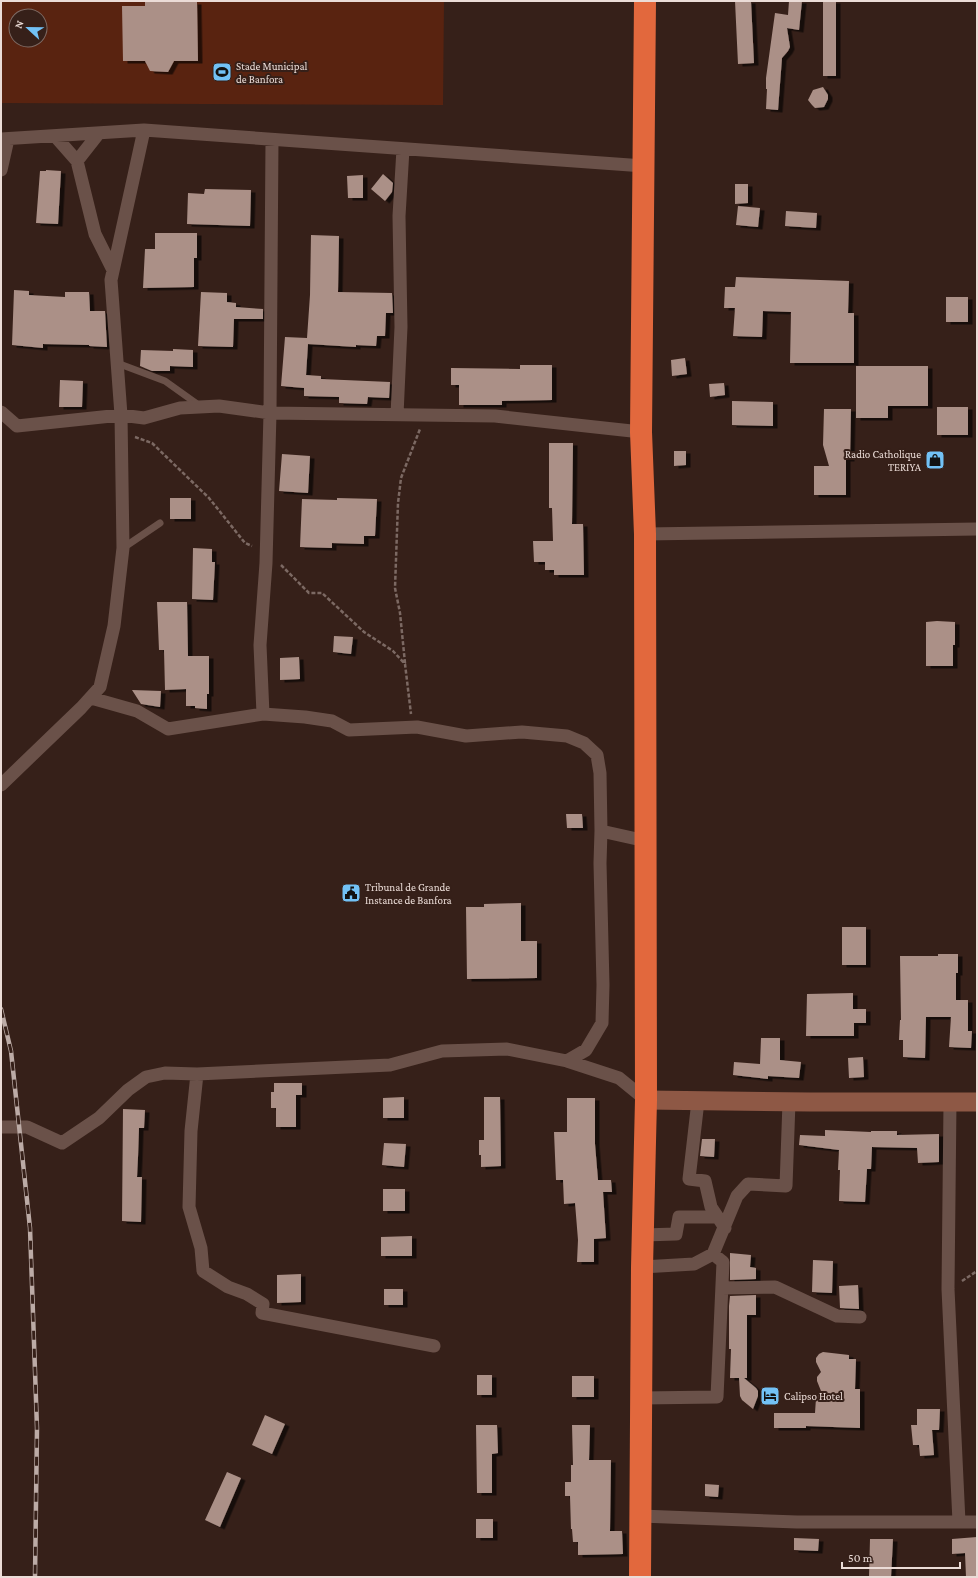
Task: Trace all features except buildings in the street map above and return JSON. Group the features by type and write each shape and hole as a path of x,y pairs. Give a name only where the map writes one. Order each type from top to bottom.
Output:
{"highway":[{"path":"640,1577 642,1267 646,1100 646,841 644,732 645,534 641,432 645,1"}],"main road":[{"path":"646,1100 977,1102"}],"street":[{"path":"1,170 4,139 144,130 644,166"},
{"path":"1,786 91,698 100,687 114,626 123,548 121,415 111,280 144,130"},
{"path":"77,161 99,133"},
{"path":"55,136 77,161 95,234 113,270"},
{"path":"263,714 260,645 266,552 270,413 272,140"},
{"path":"397,415 401,327 399,216 403,149"},
{"path":"1,412 17,426 121,415 144,418 180,408 219,406 270,413 495,416 641,432"},
{"path":"645,534 977,529"},
{"path":"91,698 137,711 168,729 263,714 305,717 332,721 349,730 421,728 466,736 522,732 567,736 584,743 597,755 600,773 600,863 603,985 602,1023 586,1050 567,1061"},
{"path":"601,831 646,841"},
{"path":"1,1127 27,1127 62,1143 99,1118 128,1090 146,1076 166,1073 197,1074 390,1065 442,1051 506,1049 567,1061 618,1078 646,1100"},
{"path":"197,1074 191,1131 189,1207 201,1248 203,1271 228,1288 247,1294 263,1304 262,1313 434,1346"},
{"path":"698,1101 688,1179 705,1181 711,1207 725,1228"},
{"path":"642,1267 694,1264 714,1254 738,1196 748,1184 786,1186 788,1102"},
{"path":"950,1103 948,1290 959,1522"},
{"path":"643,1235 676,1234 679,1217 717,1217"},
{"path":"642,1398 717,1397 723,1262 714,1254"},
{"path":"722,1288 774,1287 837,1316 860,1317"},
{"path":"641,1516 797,1522 977,1522"}],"lane":[{"path":"117,363 165,381 202,407"},
{"path":"123,548 160,523"}],"path":[{"path":"121,415 129,432 136,438 152,443 209,498 245,543 266,552 309,593 322,592 364,632 393,651 405,664"},
{"path":"421,728 410,713 400,613 395,588 398,503 401,478 425,415"}],"shaded area":[{"name":"Stade Municipal de Banfora","path":"1,1 444,1 443,105 1,103"}],"railway":[{"path":"1,1009 11,1051 30,1228 37,1428 35,1577"}],"place":[{"name":"Stade Municipal de Banfora","path":"222,72"},
{"name":"Radio Catholique TERIYA","path":"935,460"},
{"name":"Tribunal de Grande Instance de Banfora","path":"351,893"},
{"name":"Calipso Hotel","path":"770,1396"}]}
